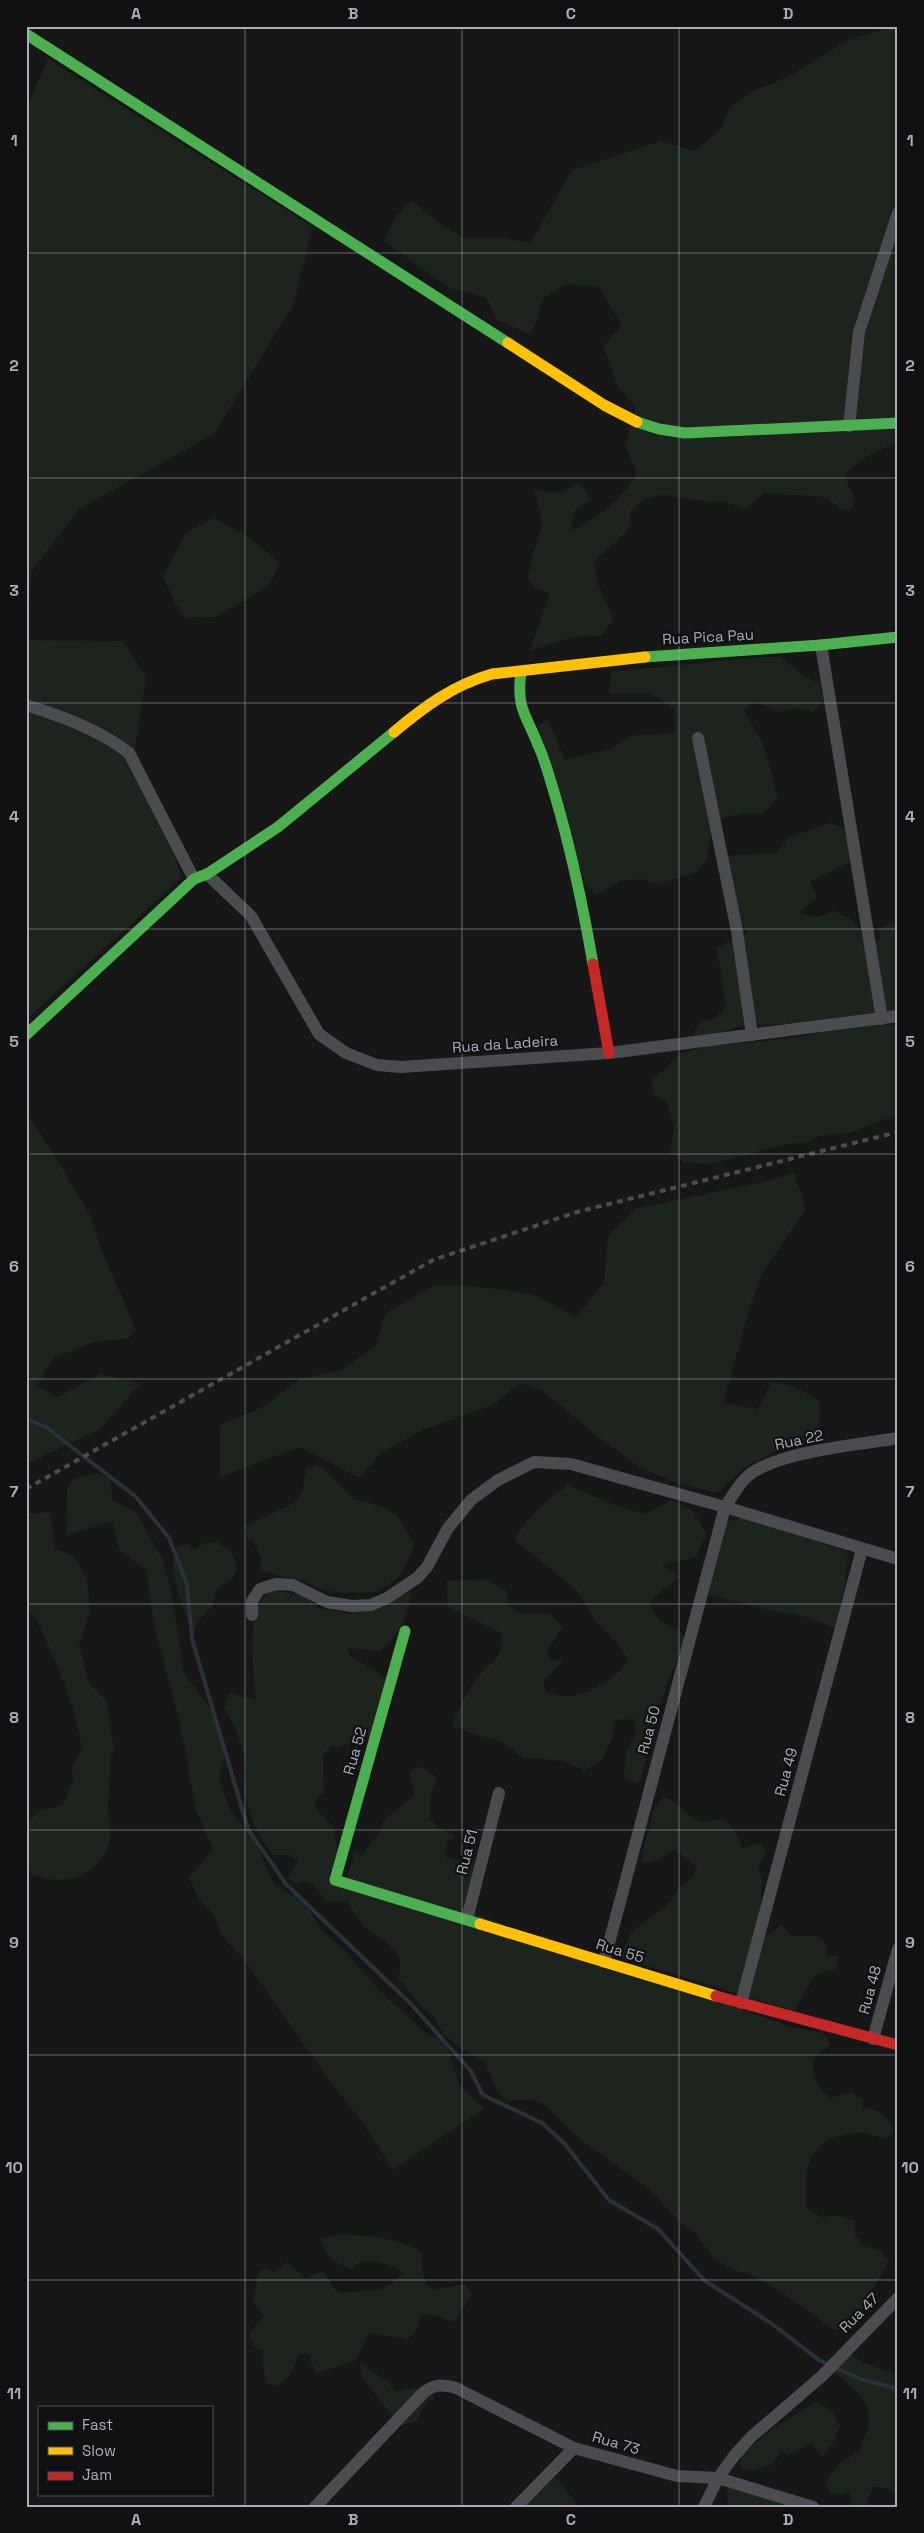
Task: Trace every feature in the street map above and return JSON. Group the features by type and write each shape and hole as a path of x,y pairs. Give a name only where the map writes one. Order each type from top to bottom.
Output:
{"street":[{"path":"26,34 593,398 637,423 661,431 685,433 898,423"},
{"path":"849,426 859,332 898,213"},
{"name":"Rua Pica Pau","path":"194,879 206,874 278,827 430,702 470,680 492,674 660,655 821,646 898,637"},
{"path":"821,646 882,1019"},
{"path":"521,672 518,701 541,752 568,835 580,888 609,1053"},
{"path":"26,705 52,713 109,740 129,753 194,879 26,1035"},
{"path":"698,738 737,931 752,1035"},
{"name":"Rua da Ladeira","path":"206,874 251,916 319,1034 346,1054 377,1065 400,1067 609,1053 898,1016"},
{"name":"Rua 22","path":"725,1506 747,1476 764,1465 791,1457 898,1438"},
{"path":"252,1616 252,1601 260,1589 276,1584 293,1585 326,1602 352,1606 371,1605 387,1598 417,1578 427,1567 448,1528 471,1500 498,1480 534,1462 572,1464 725,1506 898,1559"},
{"name":"Rua 50","path":"604,1962 725,1506"},
{"name":"Rua 49","path":"741,2003 862,1549"},
{"name":"Rua 52","path":"335,1880 405,1631"},
{"name":"Rua 51","path":"467,1918 499,1793"},
{"name":"Rua 55","path":"335,1880 467,1918 741,2003 898,2045"},
{"name":"Rua 48","path":"873,2039 898,1949"},
{"name":"Rua 47","path":"704,2507 718,2478 734,2456 752,2437 822,2376 843,2352 898,2298"},
{"name":"Rua 73","path":"315,2507 422,2393 430,2387 439,2385 456,2388 574,2448 677,2476 718,2478 813,2507"},
{"path":"516,2507 574,2448"}],"shaded area":[{"path":"898,26 898,442 857,463 846,474 849,488 855,496 852,508 841,510 826,497 764,493 746,509 724,501 705,502 665,495 647,499 630,512 631,526 627,531 594,561 597,582 614,620 600,636 572,637 529,651 550,594 533,587 528,579 532,556 543,523 534,490 560,493 579,483 592,499 575,510 571,531 609,507 623,493 637,473 625,445 636,408 618,387 603,346 622,326 599,287 565,284 544,298 531,335 497,320 486,297 449,288 384,241 395,218 411,200 439,223 463,238 501,238 531,242 572,170 661,141 694,151 720,130 730,107 753,91 788,77 847,41"},
{"path":"48,59 313,227 293,305 214,434 79,509 31,572 27,640 123,641 146,677 135,748 182,877 26,1020 26,110"},
{"path":"213,518 249,537 280,564 269,585 247,599 215,617 185,618 174,601 163,576 186,533"},
{"path":"759,657 781,657 801,674 819,684 824,699 814,712 797,708 779,712 755,702 744,710 763,744 778,796 763,814 746,813 720,818 711,831 707,860 696,872 658,884 642,879 621,881 596,895 585,885 538,726 548,719 565,760 610,749 631,736 675,733 674,708 649,693 609,694 611,672"},
{"path":"831,823 843,828 849,843 850,862 810,882 818,897 799,913 818,917 833,911 846,917 859,928 863,939 863,947 875,944 880,939 880,928 893,922 898,929 898,1010 802,1023 741,1026 707,1037 693,1034 699,1023 716,1018 726,1008 717,948 747,933 736,910 725,856 776,853 783,846 787,838"},
{"path":"878,1024 898,1026 898,1114 850,1133 820,1136 805,1143 787,1144 709,1164 684,1162 670,1152 674,1127 667,1102 653,1094 651,1079 667,1068 678,1054 710,1046 802,1037 827,1030"},
{"path":"26,1113 54,1154 92,1219 99,1244 136,1330 127,1339 94,1342 53,1358 37,1386 57,1397 101,1374 140,1384 99,1430 26,1464"},
{"path":"794,1173 806,1209 762,1273 751,1304 723,1403 758,1409 771,1382 793,1386 817,1399 820,1409 819,1437 775,1452 752,1463 717,1493 676,1483 639,1467 598,1437 543,1391 520,1383 492,1405 425,1429 382,1452 359,1478 300,1447 220,1477 220,1425 263,1407 301,1378 340,1371 376,1346 385,1314 432,1286 456,1285 509,1290 535,1295 576,1317 604,1283 608,1236 637,1208 759,1183"},
{"path":"316,1465 322,1467 354,1499 383,1507 398,1516 415,1545 400,1576 377,1592 341,1593 319,1589 304,1581 261,1571 261,1559 253,1540 248,1539 245,1526 296,1502 303,1490 306,1468"},
{"path":"97,1473 111,1478 112,1500 136,1512 163,1560 172,1597 184,1673 213,1712 225,1751 219,1779 232,1814 253,1836 274,1884 306,1904 320,1928 344,1950 380,1991 426,2033 446,2043 459,2084 484,2109 393,2170 363,2123 326,2076 246,1962 221,1934 214,1915 199,1900 189,1877 213,1850 196,1809 180,1723 154,1624 146,1570 119,1550 112,1521 66,1536 67,1489 73,1479"},
{"path":"568,1485 611,1504 645,1514 672,1500 694,1512 706,1534 696,1557 662,1565 679,1577 648,1603 659,1619 681,1632 689,1642 667,1684 638,1784 624,1777 626,1751 636,1733 635,1719 615,1720 612,1737 603,1759 585,1770 563,1761 524,1758 501,1741 473,1734 453,1725 473,1684 499,1654 503,1634 448,1607 447,1581 487,1579 508,1592 507,1605 521,1613 550,1614 563,1627 547,1650 550,1659 563,1661 543,1682 546,1693 567,1696 587,1692 610,1679 628,1662 622,1649 595,1620 577,1591 514,1539 538,1509"},
{"path":"50,1512 55,1548 75,1557 87,1579 90,1614 79,1644 89,1683 107,1701 114,1750 110,1760 109,1845 96,1866 87,1872 77,1877 56,1880 32,1875 26,1842 26,1834 31,1819 37,1813 63,1805 73,1780 72,1767 82,1749 75,1715 63,1680 34,1615 26,1611 26,1516 31,1513"},
{"path":"744,1517 848,1552 845,1582 836,1628 797,1614 781,1613 708,1595 726,1522"},
{"path":"218,1542 232,1553 237,1567 232,1579 217,1589 213,1606 200,1618 194,1632 174,1578 174,1556 177,1546 188,1544 194,1549 205,1543"},
{"path":"274,1590 304,1596 322,1610 330,1609 349,1614 412,1591 402,1624 393,1638 380,1651 348,1648 351,1656 377,1672 390,1684 370,1737 342,1746 330,1747 323,1756 324,1791 313,1805 334,1828 344,1886 355,1851 362,1856 380,1831 384,1820 414,1795 415,1786 411,1782 409,1775 414,1768 423,1767 437,1778 431,1792 430,1820 438,1828 456,1836 448,1842 445,1857 475,1864 464,1910 791,2027 823,2033 831,2044 814,2058 813,2070 818,2085 830,2098 851,2092 864,2100 862,2108 873,2109 881,2113 893,2129 890,2135 883,2139 874,2135 852,2133 831,2139 822,2144 815,2152 808,2167 806,2207 823,2218 839,2216 855,2221 855,2234 863,2246 880,2250 889,2261 866,2300 861,2318 852,2329 834,2330 779,2290 749,2274 736,2271 713,2257 696,2234 680,2222 648,2188 581,2140 544,2104 528,2099 508,2101 497,2091 485,2062 460,2048 443,2033 432,2015 421,2006 398,1978 399,1958 395,1951 360,1922 348,1901 326,1902 317,1888 307,1881 298,1883 286,1878 298,1862 291,1855 273,1855 258,1832 246,1798 247,1775 242,1748 236,1731 224,1708 230,1693 256,1700 252,1656 254,1623 257,1608 264,1597"},
{"path":"665,1797 696,1820 703,1822 725,1821 733,1828 742,1848 760,1843 767,1850 758,1867 762,1876 760,1914 762,1935 767,1935 782,1925 792,1936 816,1936 824,1941 827,1955 838,1956 836,1969 815,1975 794,2011 621,1958 631,1932 671,1902 678,1888 693,1877 697,1867 674,1850 658,1860 642,1863 643,1850 651,1825 652,1811"},
{"path":"342,2234 396,2241 415,2248 422,2253 424,2278 429,2287 433,2290 465,2284 472,2294 455,2321 432,2314 421,2314 416,2331 407,2339 369,2333 356,2360 317,2373 310,2361 312,2354 299,2354 286,2379 277,2386 266,2384 262,2360 265,2351 256,2348 248,2336 264,2315 256,2306 254,2298 256,2279 264,2268 274,2272 287,2262 304,2278 322,2271 338,2293 383,2289 404,2274 394,2267 378,2262 360,2262 352,2269 335,2262 326,2251 320,2239"},
{"path":"849,2354 865,2363 898,2375 898,2494 889,2489 873,2486 866,2507 852,2507 849,2492 840,2494 830,2493 825,2482 841,2462 860,2451 869,2421 867,2407 863,2400 834,2372"},
{"path":"360,2363 389,2382 394,2391 430,2387 434,2399 428,2400 416,2421 403,2425 392,2415 362,2379"},
{"path":"816,2402 832,2411 840,2425 833,2443 822,2457 811,2444 787,2455 782,2450 773,2464 755,2470 741,2469 741,2456 768,2432"},
{"path":"555,2477 579,2507 522,2507 540,2486"},
{"path":"727,2487 796,2507 728,2507"}],"waterway":[{"path":"26,1419 46,1427 136,1497 169,1538 187,1584 192,1639 248,1829 286,1884 410,2003 471,2071 483,2095 542,2123 564,2143 609,2200 658,2229 705,2281 771,2323 819,2360 860,2379 898,2389"}],"railway":[{"path":"26,1489 433,1260 577,1212 898,1132"}],"traffic: fast":[{"path":"26,34 508,343"},
{"path":"637,422 659,429 685,433 898,423"},
{"path":"645,657 821,645 898,637"},
{"path":"521,672 521,703 545,762 560,813 576,878 593,964"},
{"path":"26,1035 194,879 207,874 278,827 394,732"},
{"path":"405,1631 335,1880 480,1924"}],"traffic: slow":[{"path":"508,343 604,405 637,422"},
{"path":"394,732 440,698 464,684 492,674 645,657"},
{"path":"480,1924 716,1996"}],"traffic: jam":[{"path":"593,964 609,1053"},
{"path":"716,1996 898,2045"}]}
